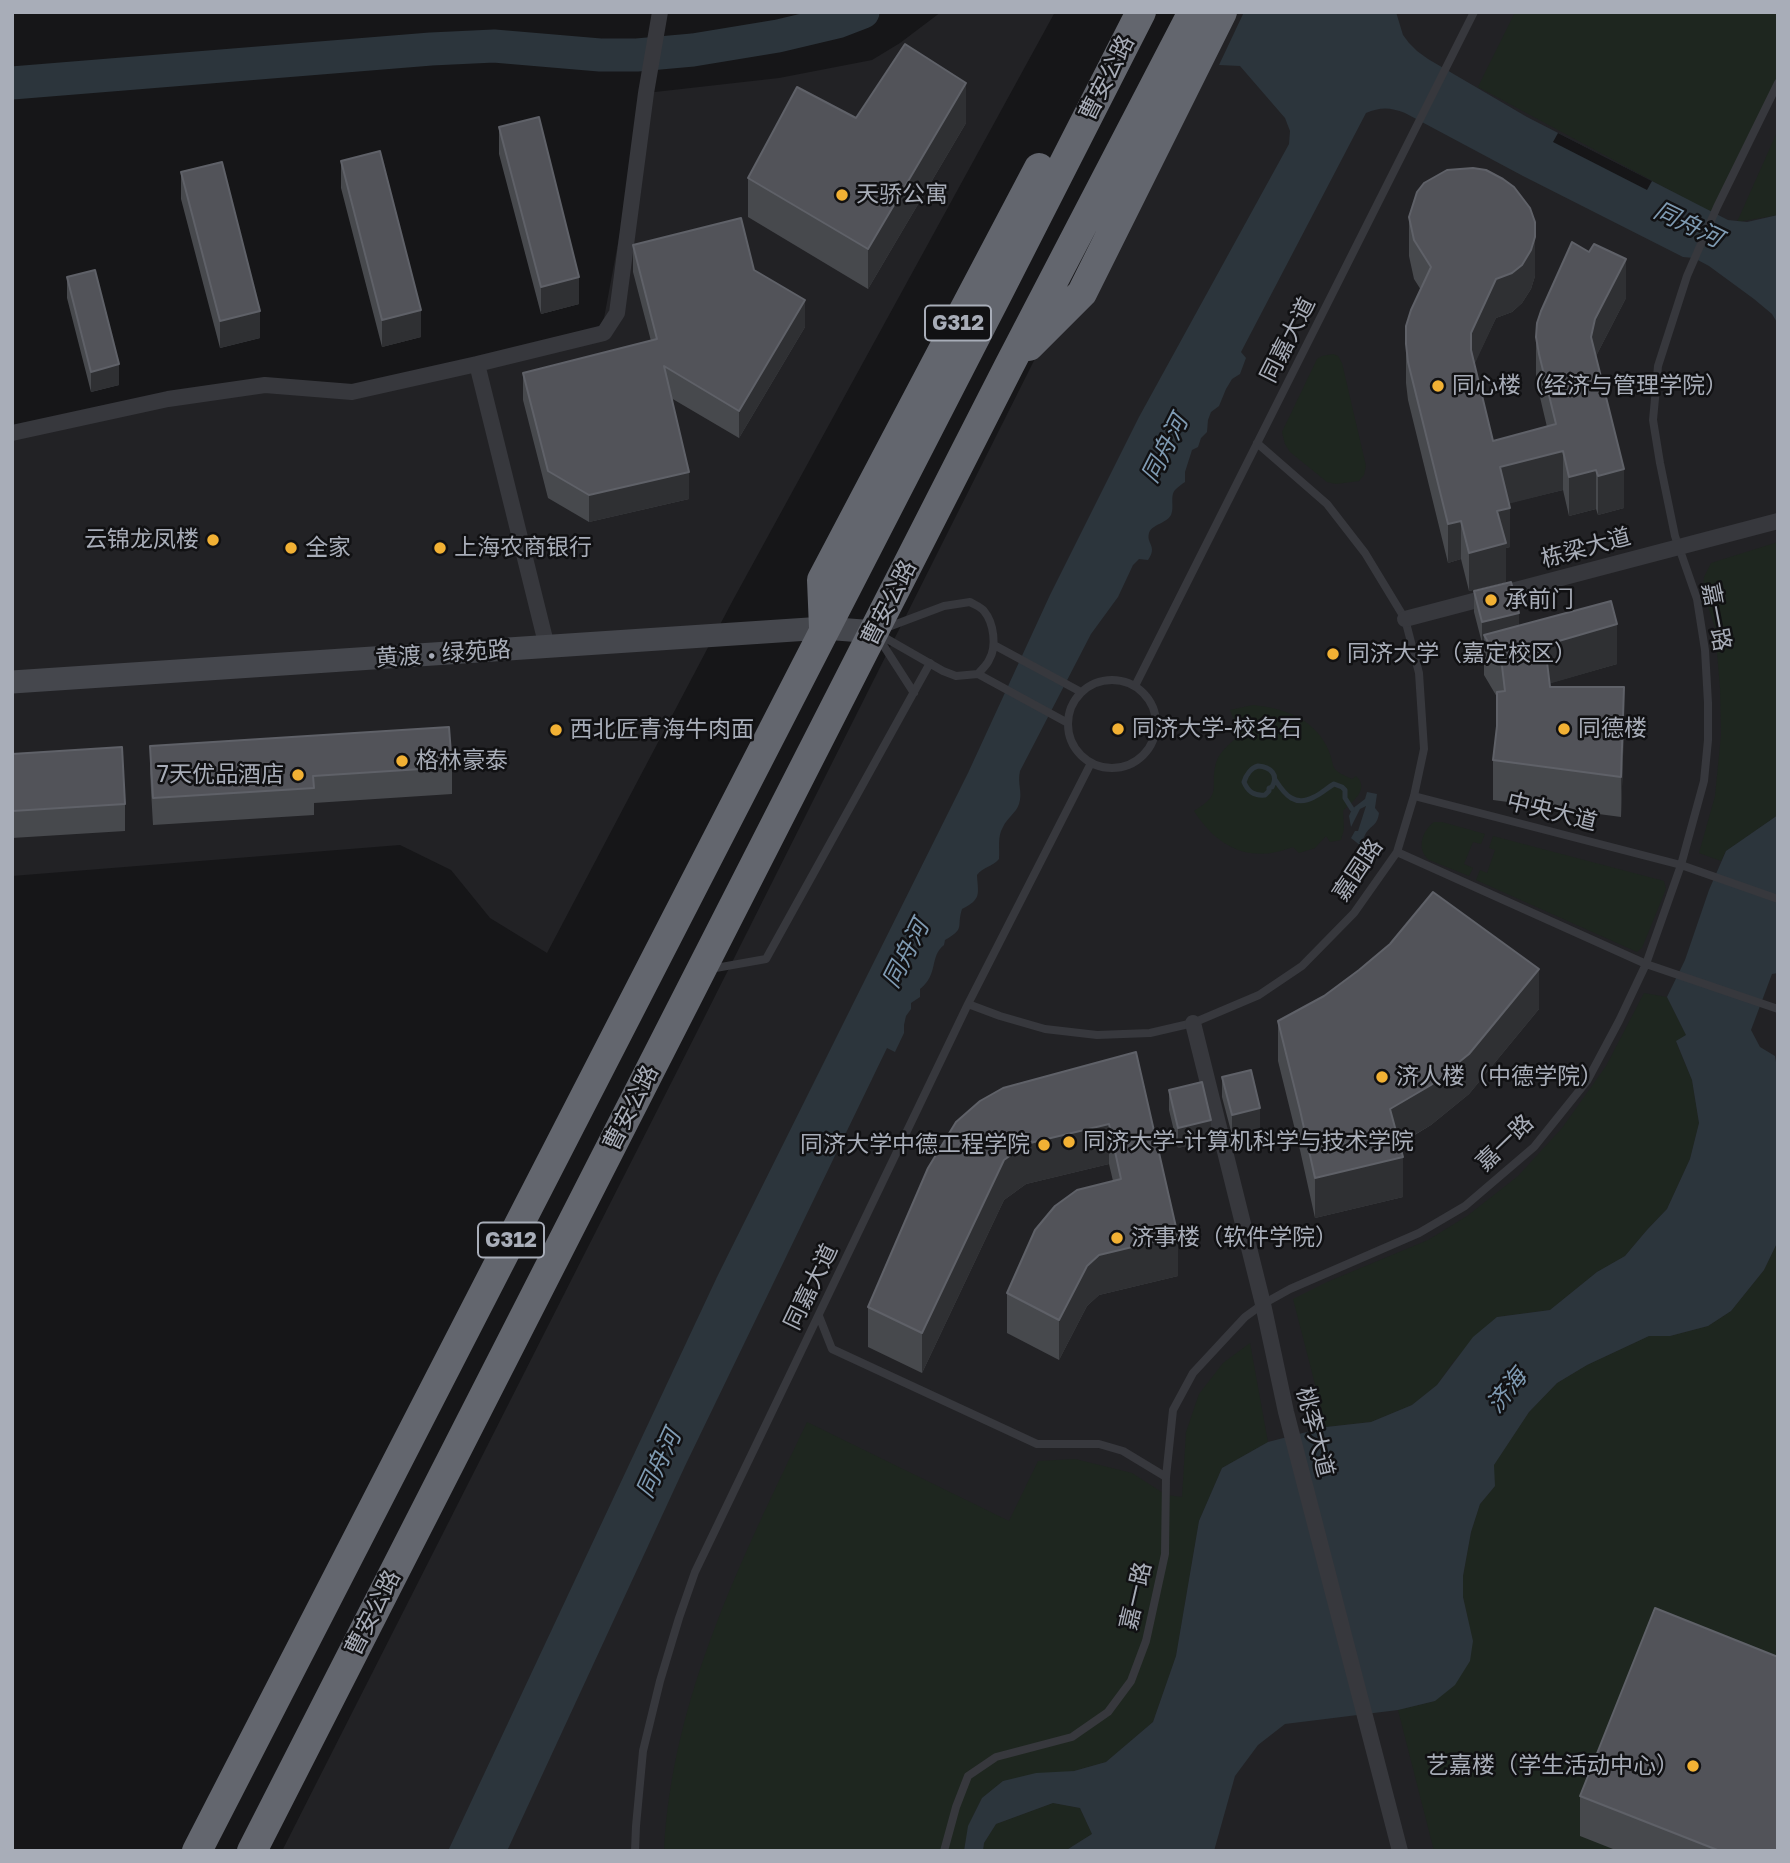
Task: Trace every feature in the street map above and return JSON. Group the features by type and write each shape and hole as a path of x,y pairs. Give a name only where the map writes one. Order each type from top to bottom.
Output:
{"highway":[{"name":"曹安公路","path":"1186,55 1193,12"},
{"name":"曹安公路","path":"252,1851 1009,366 1186,55 1222,12"},
{"name":"曹安公路","path":"197,1851 1000,289 1127,18"}],"street":[{"path":"12,433 168,399 265,385 352,393 604,332 617,313 659,15"},
{"path":"477,364 547,647"},
{"name":"栋梁大道","path":"1405,619 1778,521"},
{"name":"黄渡 • 绿苑路","path":"12,682 824,628 875,632"},
{"name":"桃李大道","path":"1193,1023 1263,1304 1288,1422 1401,1851"}],"lane":[{"name":"同嘉大道","path":"1135,686 1474,12"},
{"name":"嘉一路","path":"944,1851 968,1776 996,1757 1072,1737 1108,1712 1131,1681 1146,1641 1165,1554 1166,1477 1173,1410 1193,1373 1245,1317 1263,1304 1290,1289 1419,1233 1448,1217 1465,1206 1534,1147 1587,1082 1646,964 1681,865 1703,781 1708,702 1705,650 1697,600 1679,547 1653,420 1658,366 1687,276 1717,207 1778,83"},
{"name":"嘉园路","path":"968,1004 1045,1029 1097,1035 1150,1033 1193,1023 1259,995 1302,966 1354,913 1397,852 1414,796 1424,749 1419,673 1405,619 1365,553 1327,504 1257,443"},
{"path":"875,632 944,606 970,602 983,610 989,619 994,645 990,659 978,674"},
{"path":"875,632 956,676 978,674 1066,722"},
{"path":"875,632 914,693"},
{"path":"994,645 1081,692"},
{"path":"701,971 766,960 930,663"},
{"path":"1107,680 1122,680 1135,686 1147,696 1154,709 1157,724 1154,740 1147,753 1135,763 1121,768 1105,768 1091,763 1073,745 1066,722 1075,700 1093,684 1107,680"},
{"name":"同嘉大道","path":"635,1851 643,1751 660,1681 695,1572 968,1004 1091,763"},
{"name":"中央大道","path":"1414,796 1681,865 1778,899"},
{"path":"1397,852 1646,964 1778,1009"},
{"path":"819,1316 832,1349 1037,1444 1099,1444 1123,1451 1166,1477"}],"shaded area":[{"path":"941,12 1055,12 733,600 547,953 490,918 451,870 400,845 12,876 12,429 265,385 352,392 597,331 604,318 646,93 779,78 872,60"},
{"name":"同济大学（嘉定校区）","path":"1209,12 1778,12 1778,1851 282,1851 702,1022"},
{"path":"1515,12 1778,12 1778,76 1714,214 1478,87"},
{"path":"1778,130 1778,215 1737,222"},
{"path":"1333,354 1338,356 1342,363 1366,466 1359,481 1336,484 1327,482 1290,452 1282,432 1317,359"},
{"path":"1778,542 1778,815 1726,851 1721,861 1699,853 1715,796 1721,735 1715,628 1703,591 1704,577 1711,563"},
{"path":"1253,705 1286,712 1305,722 1321,737 1335,769 1352,779 1356,776 1360,781 1361,790 1343,811 1344,829 1341,840 1330,842 1326,836 1315,848 1299,853 1293,847 1263,854 1249,853 1236,849 1214,835 1194,811 1212,794 1217,759 1237,737 1230,710"},
{"path":"1434,822 1485,834 1481,844 1473,842 1464,864 1473,868 1469,876 1425,856 1422,840 1426,830"},
{"path":"1493,836 1664,881 1666,889 1642,948 1637,952 1476,880 1480,870 1487,873 1495,850 1489,848"},
{"path":"1644,993 1667,997 1687,1036 1676,1042 1692,1080 1699,1123 1690,1159 1667,1209 1625,1256 1597,1272 1550,1310 1497,1317 1454,1361 1437,1385 1412,1405 1371,1422 1326,1427 1293,1299 1428,1240 1467,1216 1518,1176 1562,1128 1606,1066"},
{"path":"1778,1241 1778,1851 1434,1851 1398,1710 1435,1701 1468,1620 1463,1597 1463,1576 1471,1532 1480,1504 1495,1486 1493,1466 1529,1412 1557,1383 1587,1365 1649,1336 1670,1336 1708,1326 1731,1311 1764,1270"},
{"path":"1250,1343 1268,1442 1222,1468 1199,1521 1176,1656 1153,1722 1106,1762 1074,1771 1003,1781 982,1798 973,1816 964,1851 664,1851 670,1794 696,1683 735,1577 807,1422 1009,1521 1038,1461 1075,1459 1132,1473 1166,1495 1182,1497 1186,1432 1199,1394 1223,1363"},
{"path":"1053,1803 1080,1808 1092,1834 1065,1851 983,1851 984,1843 996,1824"}],"water":[{"name":"同舟河","path":"1244,12 1396,12 1403,35 1417,51 1527,117 1728,220 1747,222 1778,215 1778,324 1772,314 1754,299 1694,258 1683,257 1405,113 1385,108 1366,113 1241,352 1246,358 1240,374 1232,379 1219,406 1211,412 1207,432 1198,447 1192,450 1185,472 1185,482 1173,494 1171,515 1149,533 1151,555 1148,560 1139,559 1133,565 1118,597 1091,634 1020,771 1020,800 1001,831 999,859 977,875 976,899 962,909 958,930 945,940 939,950 930,977 920,989 920,997 911,1003 904,1033 895,1052 887,1048 685,1466 507,1851 448,1851 717,1277 968,773 1050,595 1139,417 1289,144 1290,131 1285,118 1240,66 1219,65"},
{"path":"1367,792 1377,794 1375,808 1379,813 1361,846 1351,838 1355,831 1358,831 1366,806 1360,809 1351,827 1349,816 1352,809 1365,799"},
{"name":"济海","path":"1778,815 1778,973 1772,974 1751,1030 1760,1047 1775,1056 1778,1074 1778,1241 1764,1270 1731,1311 1708,1326 1670,1336 1649,1336 1587,1365 1557,1383 1529,1412 1494,1465 1495,1486 1480,1504 1471,1532 1463,1576 1463,1597 1473,1641 1470,1661 1455,1685 1435,1701 1398,1710 1285,1724 1258,1745 1235,1776 1214,1851 1065,1851 1092,1834 1080,1808 1053,1803 996,1824 984,1843 983,1851 964,1851 968,1826 982,1798 1003,1781 1036,1773 1074,1771 1106,1762 1153,1722 1176,1656 1199,1521 1222,1468 1268,1442 1326,1427 1371,1422 1412,1405 1437,1385 1473,1337 1497,1317 1550,1310 1597,1272 1625,1256 1667,1209 1690,1159 1699,1123 1692,1080 1676,1041 1686,1035 1667,997 1685,960 1709,890 1726,851"}],"pier":[{"path":"1558,133 1652,181 1647,190 1553,142"}],"building":[{"name":"天骄公寓","path":"905,44 966,83 868,249 748,178 797,87 856,118"},
{"path":"539,117 579,277 541,287 499,127"},
{"path":"380,151 421,310 382,320 341,161"},
{"path":"222,162 260,311 220,321 181,172"},
{"name":"同心楼（经济与管理学院）","path":"1447,170 1486,170 1514,187 1530,208 1535,222 1535,237 1531,250 1522,265 1512,273 1496,279 1471,333 1471,350 1493,441 1556,424 1539,354 1537,323 1572,242 1589,252 1594,244 1626,259 1595,319 1591,337 1624,469 1598,476 1596,470 1569,477 1563,451 1500,467 1510,508 1497,511 1506,543 1469,553 1461,521 1448,524 1408,362 1406,326 1431,267 1414,240 1409,217 1417,192 1424,183"},
{"path":"741,218 754,270 805,300 739,411 664,366 689,472 589,495 548,471 523,373 657,339 633,245"},
{"path":"95,270 119,364 91,372 67,277"},
{"path":"1511,582 1519,613 1482,622 1474,591"},
{"path":"1611,601 1617,624 1545,645 1550,687 1624,687 1621,777 1493,760 1497,692 1505,691 1502,666 1484,635"},
{"path":"449,727 452,767 313,776 314,788 153,798 150,746"},
{"path":"122,747 125,804 12,811 12,754"},
{"name":"济人楼（中德学院）","path":"1433,892 1539,969 1469,1054 1431,1085 1390,1109 1403,1157 1315,1178 1278,1021 1324,996 1359,970 1390,944"},
{"path":"1136,1052 1178,1236 1099,1255 1087,1266 1059,1320 1007,1293 1035,1230 1055,1206 1077,1190 1121,1179 1109,1124 1026,1144 1004,1160 922,1333 868,1307 928,1168 956,1122 980,1101 1003,1088"},
{"path":"1251,1070 1260,1108 1232,1115 1222,1077"},
{"path":"1202,1082 1211,1120 1178,1128 1169,1090"},
{"name":"艺嘉楼（学生活动中心）","path":"1655,1608 1778,1657 1778,1851 1720,1851 1580,1796"}],"waterway":[{"path":"12,83 494,46 600,55 637,55 693,50 778,36 837,22 863,12"},
{"path":"1258,766 1273,772 1275,779 1265,795 1252,793 1244,782 1249,772 1258,766"},
{"path":"1276,781 1287,795 1301,801 1317,796 1334,784 1345,790 1345,798 1352,809"}],"place":[{"name":"天骄公寓","path":"842,195"},
{"name":"同心楼（经济与管理学院）","path":"1438,386"},
{"name":"云锦龙凤楼","path":"213,540"},
{"name":"全家","path":"291,548"},
{"name":"上海农商银行","path":"440,548"},
{"name":"承前门","path":"1491,600"},
{"name":"同济大学（嘉定校区）","path":"1333,654"},
{"name":"同济大学-校名石","path":"1118,729"},
{"name":"同德楼","path":"1564,729"},
{"name":"西北匠青海牛肉面","path":"556,730"},
{"name":"格林豪泰","path":"402,761"},
{"name":"7天优品酒店","path":"298,775"},
{"name":"济人楼（中德学院）","path":"1382,1077"},
{"name":"同济大学-计算机科学与技术学院","path":"1069,1142"},
{"name":"同济大学中德工程学院","path":"1044,1145"},
{"name":"济事楼（软件学院）","path":"1117,1238"},
{"name":"艺嘉楼（学生活动中心）","path":"1693,1766"}]}
